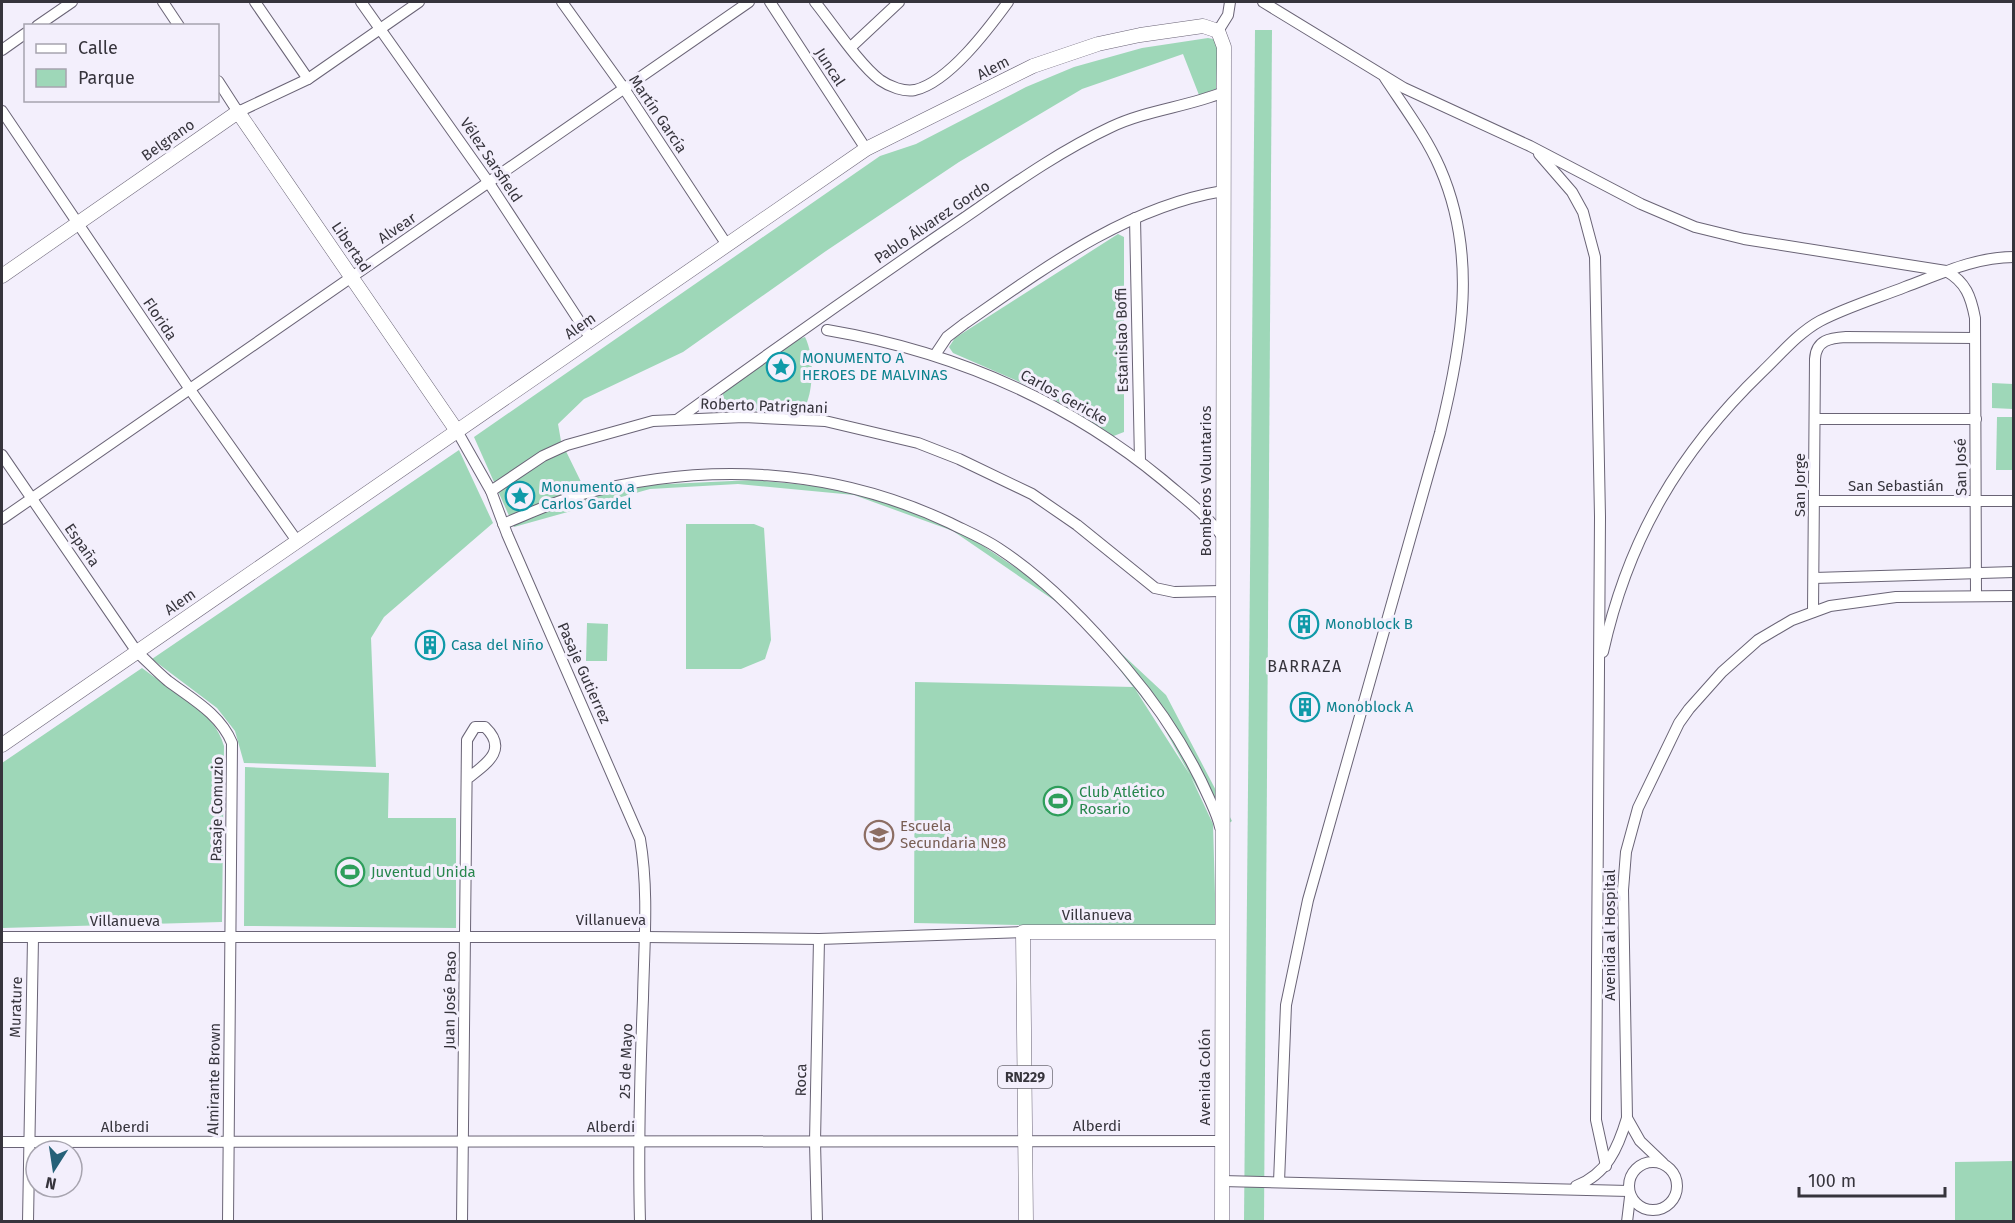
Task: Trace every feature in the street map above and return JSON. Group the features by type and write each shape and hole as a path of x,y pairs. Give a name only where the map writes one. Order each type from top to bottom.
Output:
{"main road":[{"name":"Alem","path":"2,745 866,149 1054,58 1140,35 1203,26 1218,31"},
{"name":"Bomberos Voluntarios","path":"1218,31 1224,43 1221,932"},
{"name":"Belgrano","path":"2,276 238,112"},
{"name":"Libertad","path":"238,112 457,431"},
{"name":"Villanueva","path":"1023,932 1221,932"},
{"name":"RN229","path":"1023,932 1026,1221"},
{"name":"Avenida Colón","path":"1221,932 1222,1221"}],"street":[{"path":"40,24 72,2"},
{"path":"163,2 178,24"},
{"path":"255,2 308,79"},
{"name":"Vélez Sarsfield","path":"361,2 489,183 591,339"},
{"name":"Belgrano","path":"238,112 308,79 419,2"},
{"name":"Martín García","path":"562,2 623,87 727,245"},
{"name":"Alvear","path":"2,519 191,391 623,87 749,2"},
{"name":"Juncal","path":"770,2 866,149"},
{"path":"815,2 881,80 896,88 917,90 940,77 957,62 1008,2"},
{"path":"852,47 899,2"},
{"path":"1218,31 1228,15 1230,2"},
{"path":"1263,2 1314,30 1385,78 1530,146 1641,204 1695,226 1744,239 1946,271"},
{"path":"2,50 24,34"},
{"path":"1280,1182 1284,1035 1291,975 1308,900 1440,433 1456,368 1463,314 1464,267 1453,202 1430,148 1385,78"},
{"name":"Libertad","path":"219,83 238,112"},
{"name":"Pablo Álvarez Gordo","path":"678,419 823,315 1053,158 1113,126 1147,114 1192,104 1224,92"},
{"name":"Florida","path":"2,111 191,391 297,541"},
{"path":"1530,146 1572,192 1583,212 1594,257 1600,517 1596,1120 1606,1166"},
{"path":"935,356 947,337 971,318 1047,268 1158,207 1223,190"},
{"name":"Estanislao Boffi","path":"1135,218 1140,461"},
{"path":"1598,673 1620,589 1652,514 1682,463 1732,401 1795,340 1820,321 1946,271 1974,262 2013,257"},
{"name":"San José","path":"1946,271 1957,277 1972,300 1976,338 1976,596"},
{"name":"Carlos Gericke","path":"827,330 875,338 935,356 1039,397 1140,461 1212,521 1222,536"},
{"name":"San Jorge","path":"1813,612 1815,359 1819,345 1834,338 1976,338"},
{"name":"Roberto Patrignani","path":"491,491 543,456 567,445 624,428 678,419 744,417 825,421 918,443 959,459 1032,495 1077,525 1155,588 1174,592 1222,591"},
{"path":"1815,419 1976,419"},
{"name":"Pasaje Gutierrez","path":"457,431 491,491 503,524 640,839 644,860 645,937"},
{"name":"España","path":"2,455 137,651"},
{"path":"503,524 578,495 644,481 715,474 823,480 887,497 924,511 998,548 1064,600 1102,640 1148,694 1185,750 1219,822 1221,839"},
{"name":"San Sebastián","path":"1815,501 2013,501"},
{"path":"1814,578 2013,572"},
{"name":"Avenida al Hospital","path":"1627,1118 1623,890 1626,852 1638,808 1679,723 1703,692 1758,640 1792,620 1813,612 1869,599 2013,596"},
{"name":"Pasaje Comuzio","path":"137,651 163,677 201,704 226,728 232,742 230,937"},
{"name":"Juan José Paso","path":"462,1221 467,938 467,779 467,740 475,727 485,727 494,735 496,744 492,756 467,779"},
{"name":"Villanueva","path":"2,937 819,939 1023,932"},
{"name":"Almirante Brown","path":"228,1221 230,937"},
{"name":"25 de Mayo","path":"640,1221 638,1142 645,937"},
{"name":"Murature","path":"28,1139 33,938"},
{"name":"Roca","path":"817,1221 815,1142 819,939"},
{"path":"1221,1181 1571,1188 1630,1194 1646,1209 1662,1208 1670,1203 1676,1194 1676,1179 1671,1169 1640,1141 1627,1118"},
{"path":"1571,1188 1589,1180 1606,1166 1615,1152 1627,1118"},
{"name":"Alberdi","path":"84,1142 1221,1141"},
{"name":"Alberdi","path":"2,1142 24,1142"},
{"path":"1627,1221 1629,1179 1636,1168 1647,1162 1663,1163"},
{"name":"Murature","path":"28,1199 28,1221"},
{"path":"1642,1221 1646,1209"}],"green space":[{"path":"1255,30 1272,30 1264,1221 1244,1222"},
{"path":"1208,38 1218,40 1216,89 1199,95 1183,54 1082,89 959,162 826,251 683,352 584,399 558,424 561,441 584,488 753,480 858,490 958,529 1064,600 1166,695 1232,821 1221,829 1191,777 1213,824 1216,929 914,923 915,682 1133,687 1080,618 953,531 854,495 738,484 650,489 514,527 474,437 880,156 916,144 1026,87 1074,67 1142,48","holes":["1135,689 1159,719 1190,775"]},
{"path":"1118,234 1124,237 1124,432 1111,437 1045,393 953,353 949,347 955,338"},
{"path":"805,337 812,365 812,375 809,396 802,413 732,409 724,401 723,394 737,379 796,340"},
{"path":"1992,383 2013,384 2013,409 1992,408"},
{"path":"1997,417 2013,417 2013,470 1996,470"},
{"path":"459,450 493,523 384,617 371,638 376,767 244,763 235,731 217,708 152,659"},
{"path":"686,524 754,524 764,528 771,640 765,659 741,669 686,669"},
{"path":"587,623 608,624 607,661 586,661"},
{"path":"142,668 201,711 219,733 224,746 222,922 2,928 2,763"},
{"name":"Juventud Unida","path":"245,767 389,773 388,818 456,818 456,928 244,926"},
{"path":"2013,1161 2013,1221 1955,1221 1955,1162"}],"place":[{"name":"MONUMENTO A HEROES DE MALVINAS","path":"781,367"},
{"name":"Monumento a Carlos Gardel","path":"520,496"},
{"name":"Monoblock B","path":"1304,624"},
{"name":"Casa del Niño","path":"430,645"},
{"name":"Monoblock A","path":"1305,707"},
{"name":"Club Atlético Rosario","path":"1058,801"},
{"name":"Escuela Secundaria Nº8","path":"879,835"},
{"name":"Juventud Unida","path":"350,872"}],"district":[{"name":"BARRAZA","path":"1305,666"}]}
